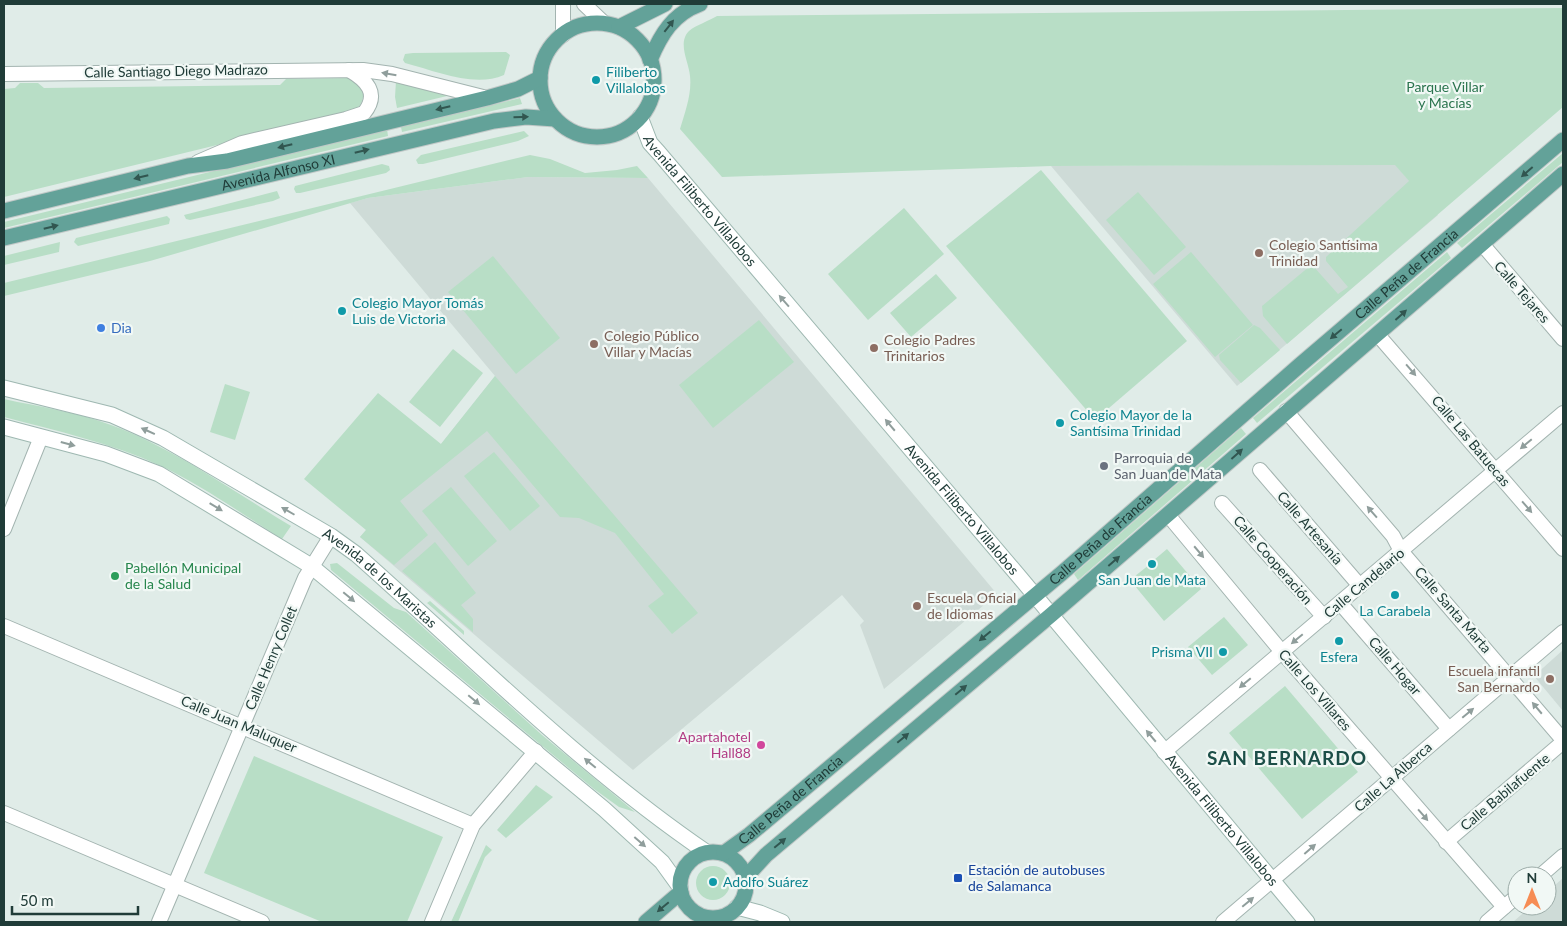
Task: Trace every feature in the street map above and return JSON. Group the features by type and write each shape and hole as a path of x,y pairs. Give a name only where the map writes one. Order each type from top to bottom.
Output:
{"main road":[{"path":"619,27 665,4"},
{"path":"650,60 668,25 677,16 700,4"},
{"path":"604,23 619,27 632,35 643,46 650,60 654,84 651,96 640,117 624,129 605,136 578,134 555,119 546,107 541,93 540,78 545,56 553,42 563,35 581,25 604,23"},
{"name":"Avenida Alfonso XI","path":"4,211 188,166 227,161 487,98 518,89 540,78"},
{"name":"Avenida Alfonso XI","path":"4,238 494,121 526,117 555,119"},
{"name":"Avenida Filiberto Villalobos","path":"640,117 650,143 1034,595 1307,922"},
{"name":"Calle Peña de Francia","path":"724,854 1034,595 1563,140"},
{"name":"Calle Peña de Francia","path":"746,877 773,849 1051,616 1286,411 1378,335 1563,174"},
{"name":"Avenida de los Maristas","path":"4,388 112,415 163,438 330,536 356,554 545,725 646,809 706,852"},
{"path":"4,427 106,454 159,474 311,566 536,752 662,862 680,890 691,918 721,917 737,907 746,891 746,877 739,864 724,854 706,852 696,856 684,868 680,890 646,922"},
{"path":"737,907 760,913 782,922"}],"street":[{"path":"563,4 563,35"},
{"path":"584,4 604,23"},
{"path":"188,166 242,144 364,113 371,95 370,87 365,80 348,70"},
{"name":"Calle Santiago Diego Madrazo","path":"4,74 348,70 392,74 487,98"},
{"name":"Calle Tejares","path":"1482,244 1563,339"},
{"name":"Calle Las Batuecas","path":"1378,335 1479,449 1495,471 1563,549"},
{"name":"Calle Santa Marta","path":"1286,411 1393,536 1401,551 1511,677 1563,741"},
{"name":"Calle Candelario","path":"1164,752 1563,413"},
{"path":"4,528 41,437"},
{"name":"Calle Artesanía","path":"1260,470 1360,586"},
{"name":"Calle Cooperación","path":"1222,502 1324,617"},
{"name":"Calle Los Villares","path":"1168,515 1282,652 1504,907"},
{"name":"Calle Henry Collet","path":"159,922 311,566 330,536"},
{"name":"Calle Hogar","path":"1340,603 1449,729"},
{"name":"Calle Juan Maluquer","path":"4,626 242,725 473,825"},
{"name":"Calle La Alberca","path":"1224,922 1563,632"},
{"name":"Calle Babilafuente","path":"1446,842 1563,741"},
{"path":"432,922 473,825 536,752"},
{"path":"4,813 262,922"},
{"path":"1552,866 1563,856"},
{"path":"1486,922 1507,904"}],"shaded area":[{"name":"Colegio Santísima Trinidad","path":"1395,164 1438,215 1237,386 1051,166"},
{"path":"528,177 648,178 997,594 884,689 860,625 864,621 842,595 633,770 360,537 441,444 495,376 350,203 368,198"},
{"name":"Escuela infantil San Bernardo","path":"1563,650 1563,711 1534,676"},
{"path":"1563,878 1563,922 1513,922 1520,916 1557,916 1557,883"}],"green space":[{"name":"Parque Villar y Macías","path":"1563,8 1563,107 1287,344 1263,316 1262,306 1310,266 1314,267 1338,294 1348,287 1326,261 1326,257 1409,181 1395,165 1051,166 722,177 680,129 690,89 690,76 684,41 689,31 717,16"},
{"path":"506,52 510,55 504,75 480,80 442,74 405,63 403,60 405,54 413,53"},
{"path":"349,78 359,84 363,94 361,103 353,112 4,197 4,89 15,88 20,83 38,83 44,88 280,85 286,79"},
{"path":"396,81 447,94 447,96 397,108 395,97"},
{"path":"520,98 522,104 402,132 401,127"},
{"path":"387,129 388,136 4,228 4,222"},
{"path":"524,131 529,136 518,141 423,164 418,164 416,160 421,155"},
{"path":"1563,153 1563,162 1462,248 1457,243"},
{"path":"530,155 550,159 585,173 637,166 648,178 528,177 368,198 150,261 4,296 4,283"},
{"path":"382,164 389,166 390,170 386,173 300,193 296,193 294,189 295,186"},
{"path":"1041,170 1187,341 1095,420 946,246"},
{"path":"277,191 280,198 273,201 190,220 186,219 184,215"},
{"path":"1138,192 1186,247 1154,275 1106,220"},
{"path":"904,208 944,254 868,320 828,274"},
{"path":"167,216 170,219 169,224 78,246 74,242 76,238"},
{"path":"60,242 59,252 4,265 4,256"},
{"path":"1191,252 1253,325 1215,357 1153,284"},
{"path":"1447,252 1451,258 1257,423 1253,418"},
{"path":"493,256 560,338 516,374 448,292"},
{"path":"936,274 957,298 911,337 890,313"},
{"path":"759,320 794,362 713,428 679,385"},
{"path":"1254,325 1260,328 1280,350 1241,383 1220,360 1219,355"},
{"path":"453,349 483,373 440,427 409,402"},
{"path":"495,376 698,613 672,634 648,606 664,594 615,533 579,518 560,517 487,431 400,501 428,535 394,565 360,537 366,530 304,479 378,393 441,444"},
{"path":"225,384 250,392 235,440 210,432"},
{"path":"4,399 85,417 134,435 181,458 291,526 282,539 207,491 161,466 103,444 4,417"},
{"path":"1241,428 1246,434 1078,580 1074,574"},
{"path":"494,452 540,506 510,531 464,476"},
{"path":"451,487 497,541 468,566 422,511"},
{"path":"435,542 476,593 461,605 473,619 473,632 402,571"},
{"path":"1167,549 1201,589 1164,621 1130,580 1149,565 1151,568 1157,564 1154,560"},
{"path":"337,563 394,608 406,612 542,735 635,812 619,807 594,789 331,570 330,564"},
{"path":"430,601 464,631 464,635 427,603"},
{"path":"1224,617 1248,645 1212,675 1188,647"},
{"path":"1285,686 1358,772 1302,819 1229,733"},
{"path":"254,756 443,837 407,922 322,922 204,873"},
{"path":"536,785 553,797 506,838 497,830"},
{"path":"486,845 492,850 485,857 458,922 451,922"},
{"path":"713,866 725,871 730,883 725,895 713,900 701,895 696,883 701,871"}],"place":[{"name":"Filiberto Villalobos","path":"596,80"},
{"name":"Colegio Santísima Trinidad","path":"1259,253"},
{"name":"Colegio Mayor Tomás Luis de Victoria","path":"342,311"},
{"name":"Dia","path":"101,328"},
{"name":"Colegio Público Villar y Macías","path":"594,344"},
{"name":"Colegio Padres Trinitarios","path":"874,348"},
{"name":"Colegio Mayor de la Santísima Trinidad","path":"1060,423"},
{"name":"Parroquia de San Juan de Mata","path":"1104,466"},
{"name":"San Juan de Mata","path":"1152,564"},
{"name":"Pabellón Municipal de la Salud","path":"115,576"},
{"name":"La Carabela","path":"1395,595"},
{"name":"Escuela Oficial de Idiomas","path":"917,606"},
{"name":"Esfera","path":"1339,641"},
{"name":"Prisma VII","path":"1223,652"},
{"name":"Escuela infantil San Bernardo","path":"1550,679"},
{"name":"Apartahotel Hall88","path":"761,745"},
{"name":"Estación de autobuses de Salamanca","path":"958,878"},
{"name":"Adolfo Suárez","path":"713,882"}],"district":[{"name":"SAN BERNARDO","path":"1287,758"}]}
